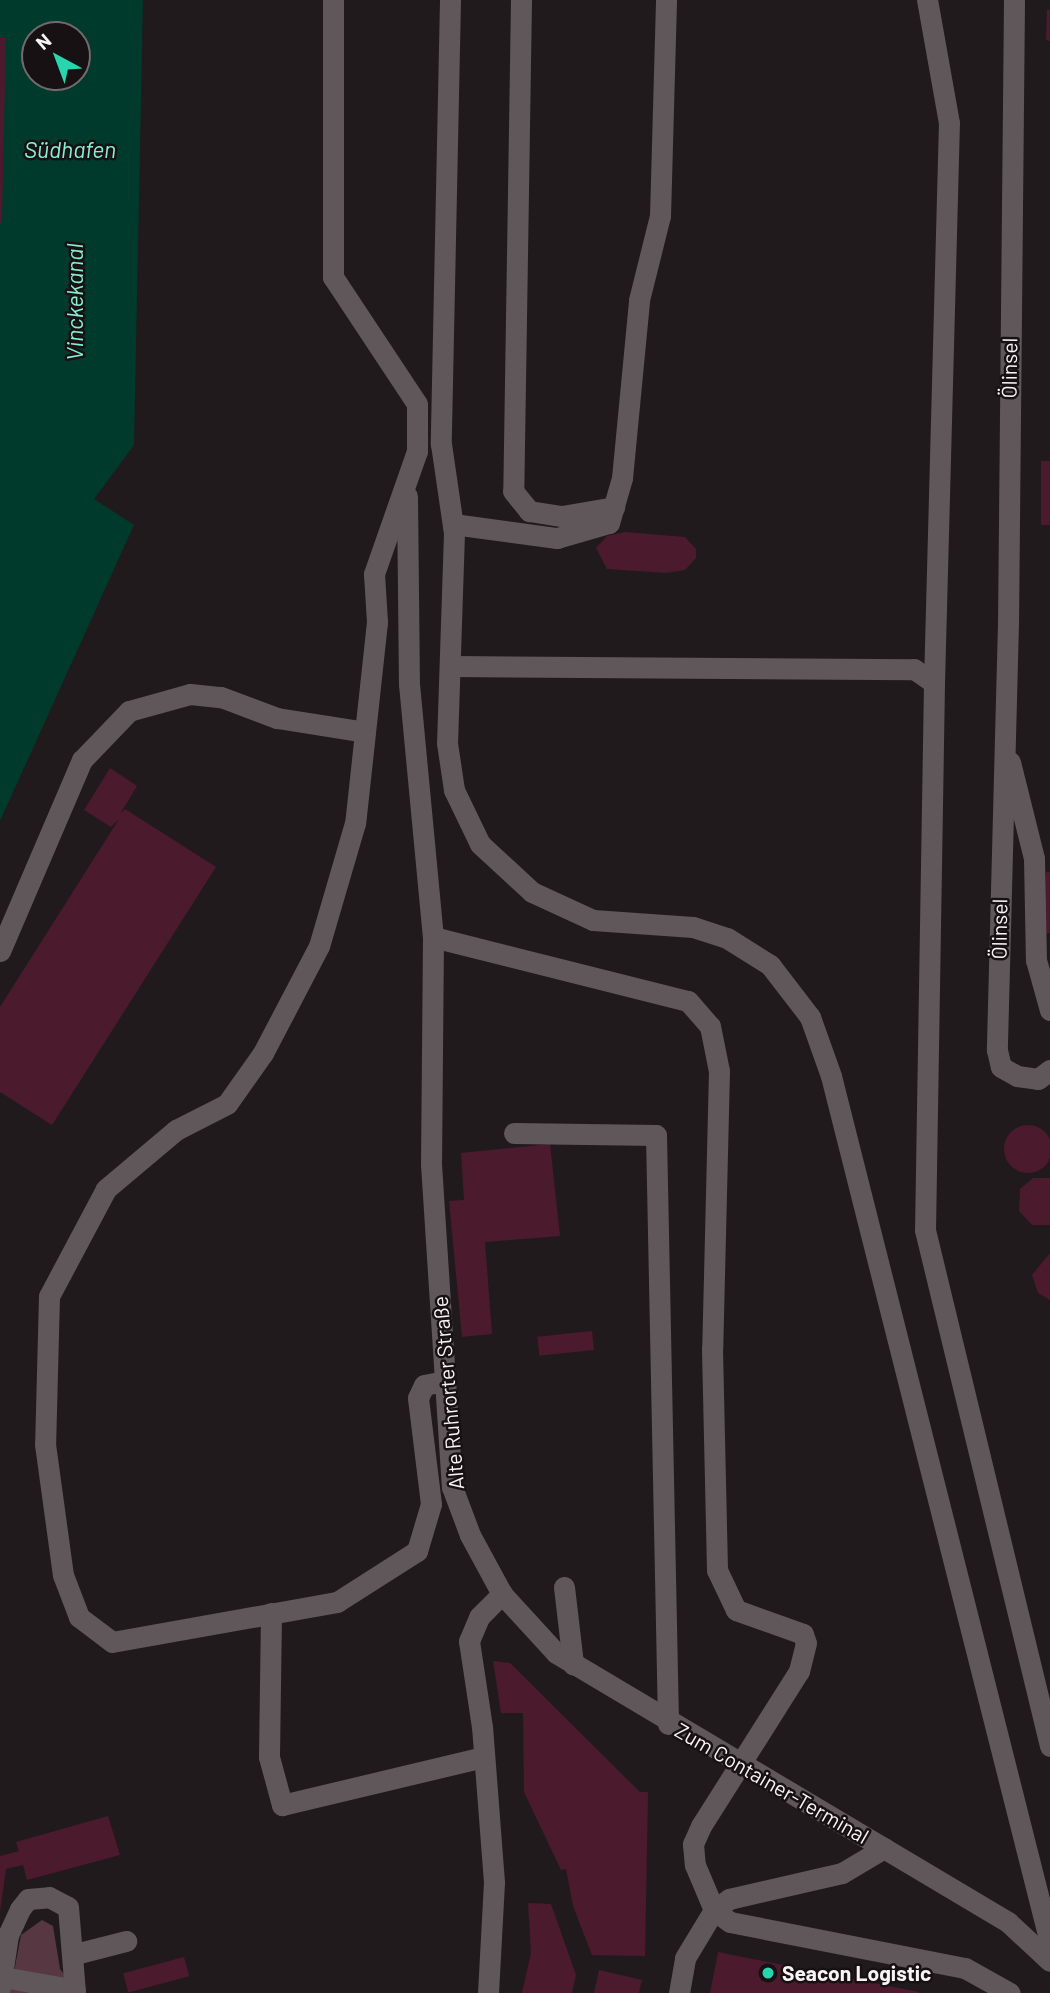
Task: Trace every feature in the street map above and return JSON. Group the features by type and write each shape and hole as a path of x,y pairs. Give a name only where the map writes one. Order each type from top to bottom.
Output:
{"street":[{"path":"333,0 333,277 417,404 417,451 374,574 377,622 355,823 318,946 263,1053 226,1104 176,1130 106,1189 49,1296 45,1444 64,1575 79,1617 112,1642 337,1602 417,1552 431,1504 418,1398 424,1385 445,1381"},
{"path":"450,0 441,444 453,524 453,666 449,768 472,830 504,870 548,901 593,920 693,927 742,945 770,965 810,1017 831,1076 1050,1943"},
{"path":"521,0 513,491 529,511 562,516 614,507"},
{"path":"453,524 557,538 609,523 622,478 639,300 660,216 666,0"},
{"path":"927,0 949,123 934,683 925,1230 1050,1746"},
{"name":"Ölinsel","path":"1014,0 997,1050 1001,1067 1017,1076 1038,1079 1050,1070"},
{"name":"Alte Ruhrorter Straße","path":"407,479 409,684 433,937 431,1164 452,1487 502,1594"},
{"path":"453,666 914,669 934,683"},
{"path":"0,950 82,760 129,711 190,694 221,697 278,718 365,732"},
{"name":"Ölinsel","path":"1003,736 1034,858 1036,960 1050,1010"},
{"path":"433,937 688,1001 710,1026 719,1071 712,1349 717,1570 736,1610 803,1634 806,1643 799,1671 693,1844 702,1888 714,1910 730,1922 965,1968 1010,1993"},
{"path":"514,1133 656,1135 668,1724"},
{"path":"564,1587 573,1664"},
{"path":"488,1993 495,1945 494,1882 469,1641 479,1617 502,1594"},
{"name":"Zum Container-Terminal","path":"502,1594 536,1634 573,1664 668,1724 1008,1922 1050,1961"},
{"path":"271,1613 269,1757 282,1805 483,1757"},
{"path":"679,1993 685,1958 714,1910 729,1899 842,1873 884,1848"},
{"path":"49,1897 68,1907 75,1954 75,1992 1,1983 8,1935 28,1899 49,1897"},
{"path":"75,1954 125,1941"}],"shaded area":[{"path":"42,1920 53,1926 60,1969 79,1993 10,1993 21,1935"}],"water":[{"name":"Südhafen","path":"0,0 143,0 134,445 94,499 134,525 0,821"}],"building":[{"path":"1047,9 1050,10 1050,41 1046,40"},
{"path":"0,37 6,37 2,223 0,223"},
{"path":"1041,461 1050,461 1050,525 1041,525"},
{"path":"625,532 685,537 696,549 696,558 685,570 667,573 607,569 596,548 607,536"},
{"path":"110,768 137,786 120,814 125,809 216,867 52,1125 0,1092 0,1007 119,819 111,827 84,810"},
{"path":"1046,872 1050,872 1050,933 1044,933"},
{"path":"1028,1125 1045,1132 1052,1149 1045,1166 1028,1173 1011,1166 1004,1149 1011,1132"},
{"path":"550,1144 560,1236 485,1242 492,1334 462,1337 449,1201 464,1200 461,1153"},
{"path":"1033,1178 1050,1178 1050,1225 1032,1225 1019,1211 1020,1189"},
{"path":"1050,1253 1050,1300 1038,1293 1032,1275"},
{"path":"592,1331 594,1350 539,1356 537,1337"},
{"path":"493,1661 510,1663 640,1792 648,1792 645,1956 592,1955 573,1906 566,1869 561,1870 524,1792 523,1713 501,1713"},
{"path":"108,1816 120,1855 27,1880 23,1865 6,1869 0,1912 0,1856 19,1851 16,1842"},
{"path":"528,1903 551,1904 576,1975 572,1993 522,1993 531,1953"},
{"name":"Seacon Logistic","path":"718,1952 919,1992 919,1993 710,1993"},
{"path":"184,1957 189,1976 128,1993 123,1973"},
{"path":"599,1970 642,1980 639,1993 594,1993"}],"place":[{"name":"Seacon Logistic","path":"768,1973"}],"water label":[{"name":"Vinckekanal","path":"74,302"}]}
